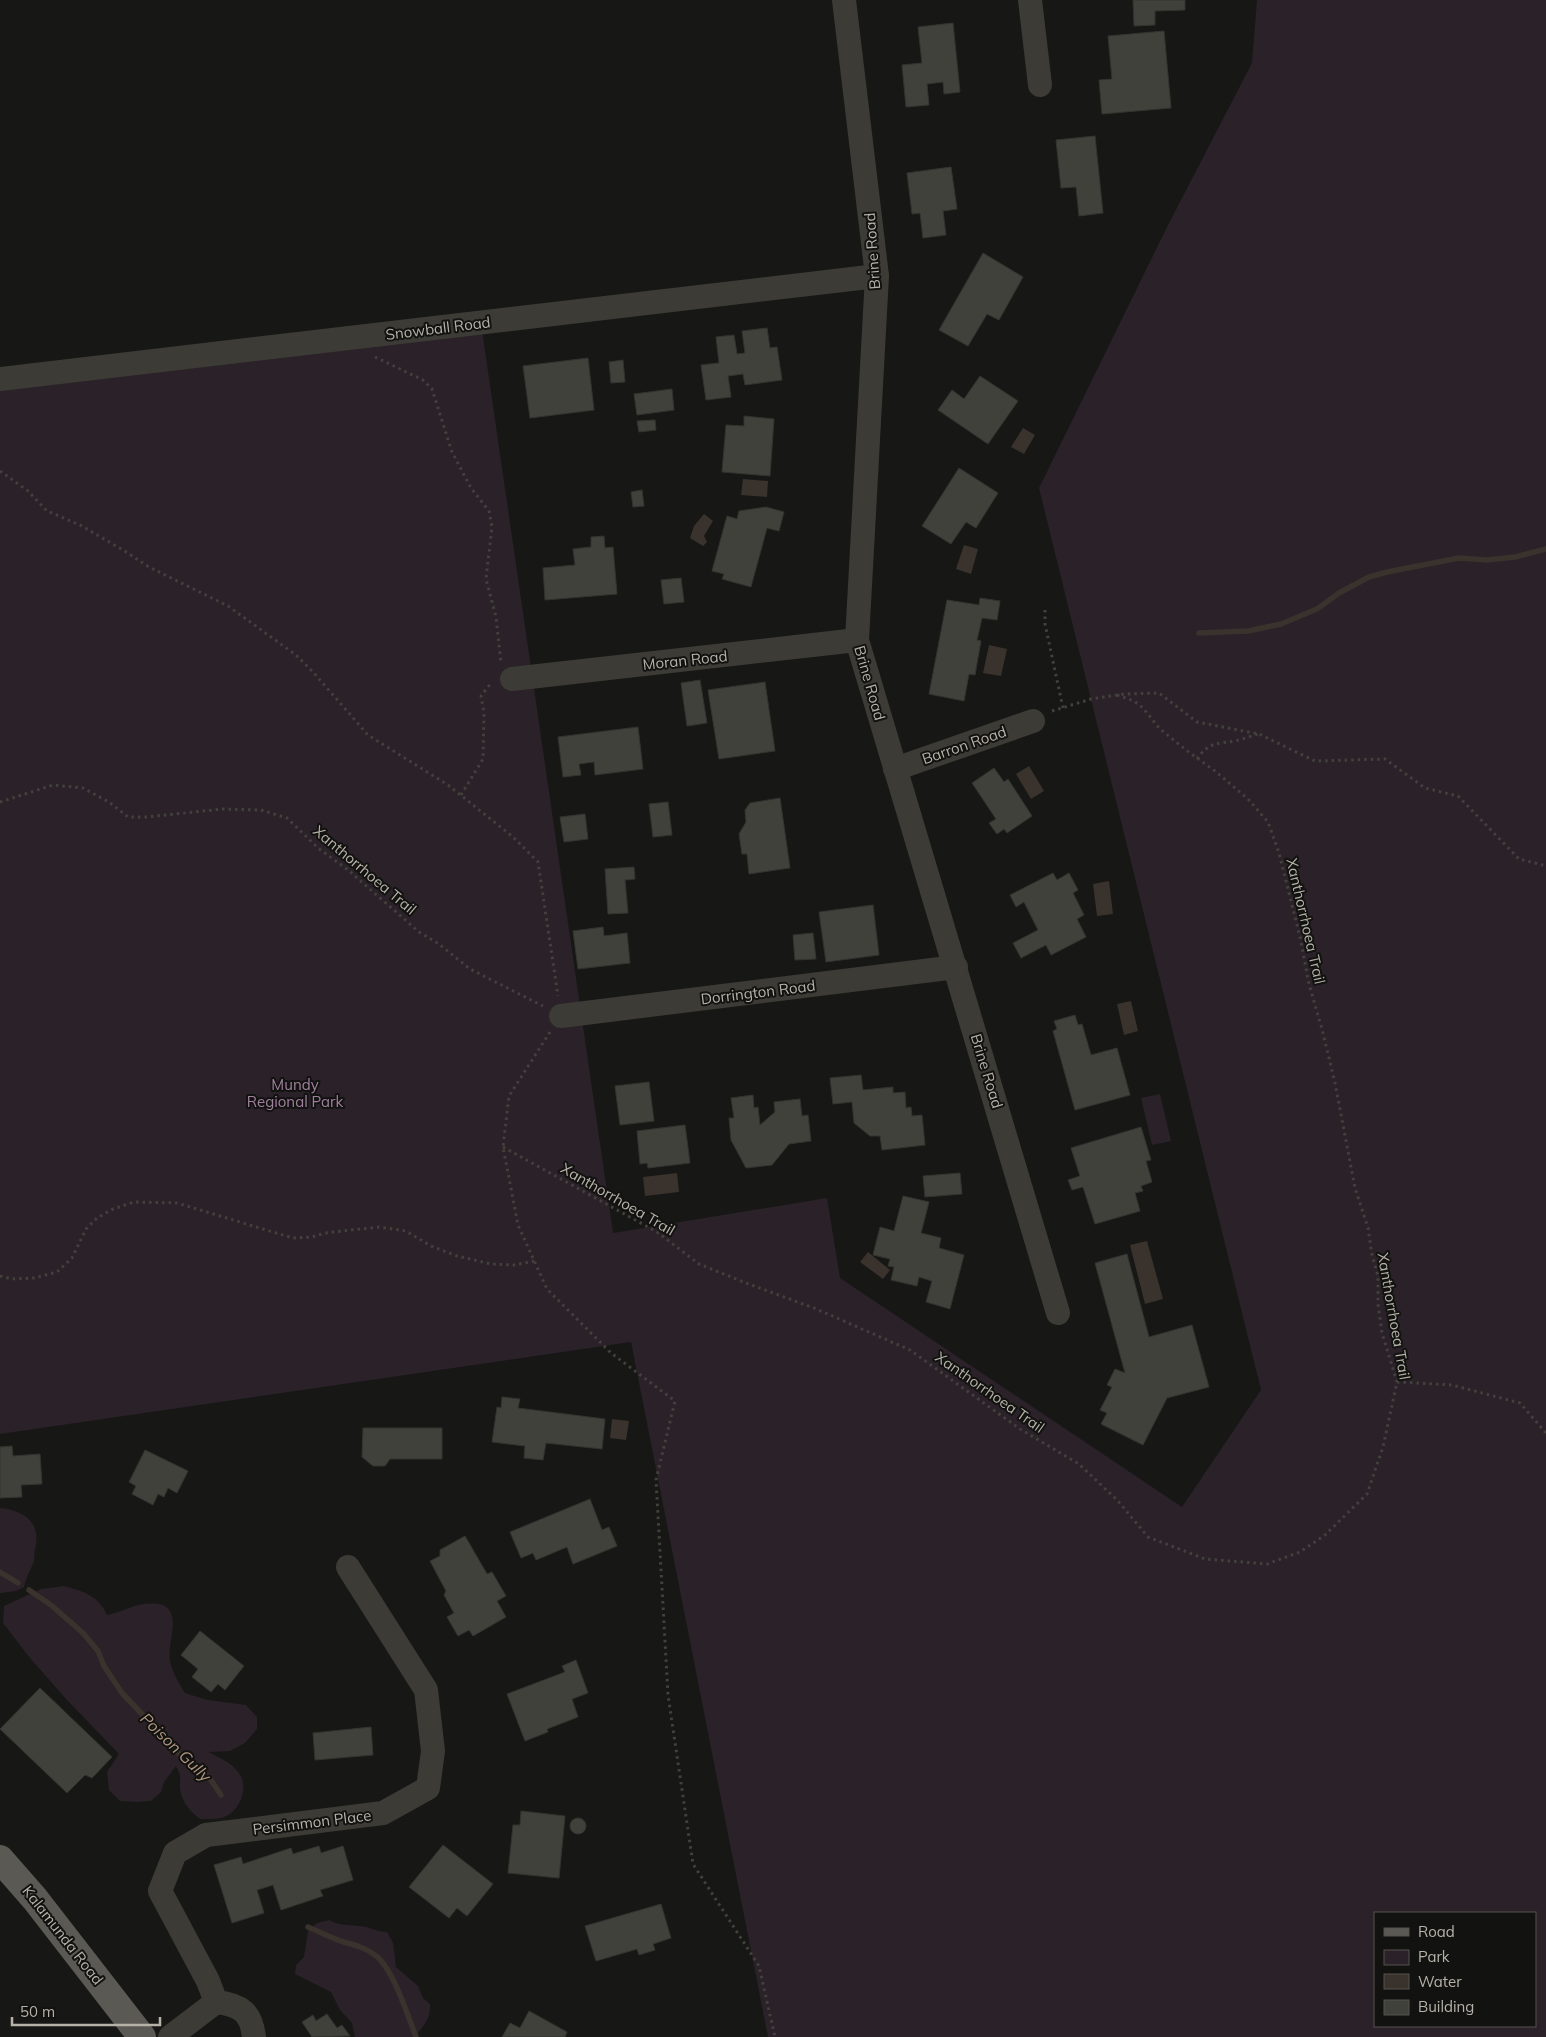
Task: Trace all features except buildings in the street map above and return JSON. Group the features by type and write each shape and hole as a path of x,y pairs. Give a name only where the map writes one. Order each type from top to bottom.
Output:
{"main road":[{"name":"Kalamunda Road","path":"0,1859 36,1899 142,2037"}],"street":[{"name":"Brine Road","path":"844,0 877,276 857,640 1058,1314"},
{"path":"1030,0 1040,85"},
{"name":"Snowball Road","path":"0,379 877,276"},
{"name":"Moran Road","path":"512,680 857,640"},
{"name":"Barron Road","path":"895,769 1033,721"},
{"name":"Dorrington Road","path":"561,1016 956,967"},
{"name":"Persimmon Place","path":"216,2002 208,1981 160,1891 175,1853 206,1835 383,1813 428,1788 433,1751 426,1690 348,1567"},
{"path":"170,2037 216,2002 231,2004 247,2013 252,2024 254,2037"}],"path":[{"path":"368,354 423,380 432,389 452,452 471,488 490,511 492,527 486,579 496,617 501,666 512,680"},
{"path":"0,471 28,492 47,511 80,525 149,567 228,606 296,655 368,735 448,785 513,837 538,862 561,1016 509,1096 503,1147 518,1225 548,1288 611,1353 675,1401 656,1480 668,1695 693,1864 759,1966 775,2037"},
{"path":"1045,610 1046,624 1063,708"},
{"path":"461,795 472,774 483,760 484,713 482,696 493,680 512,680"},
{"path":"1033,721 1048,713 1083,701 1116,695 1159,693 1197,722 1259,734 1315,761 1385,759 1425,788 1458,796 1519,859 1546,866"},
{"name":"Xanthorrhoea Trail","path":"503,1147 657,1232 699,1264 814,1308 910,1350 1020,1429 1079,1464 1118,1501 1148,1537 1205,1559 1267,1564 1300,1552 1325,1536 1367,1494 1383,1447 1397,1382 1382,1333 1378,1304 1378,1276 1372,1255 1368,1228 1355,1188 1335,1083 1309,984 1300,937 1279,853 1268,822 1248,799 1159,728 1143,708 1134,701 1116,695"},
{"path":"1197,759 1204,749 1214,743 1235,741 1259,734"},
{"name":"Xanthorrhoea Trail","path":"0,802 53,784 82,788 109,802 128,817 224,809 261,810 287,818 318,848 348,870 419,932 439,944 470,969 561,1016"},
{"path":"0,1276 34,1278 57,1272 72,1258 86,1229 97,1218 113,1209 134,1202 177,1203 292,1238 312,1237 325,1233 378,1226 406,1231 431,1246 457,1256 492,1264 514,1264 534,1261"},
{"path":"1397,1382 1452,1384 1520,1403 1546,1433"}],"green space":[{"name":"Mundy Regional Park","path":"1257,0 1546,0 1546,2037 768,2037 631,1342 0,1434 0,379 481,323 613,1233 827,1198 840,1278 1182,1507 1261,1390 1039,488 1168,225 1252,63"},
{"path":"1160,1094 1171,1141 1152,1145 1141,1098"},
{"path":"0,1508 9,1509 23,1515 33,1525 36,1532 34,1562 24,1587 16,1591 2,1593 0,1593"},
{"path":"64,1586 90,1595 100,1603 107,1615 144,1604 158,1604 167,1607 173,1622 170,1661 185,1693 208,1700 246,1705 257,1717 257,1729 245,1743 230,1751 209,1752 232,1765 242,1778 242,1798 235,1810 230,1814 212,1819 200,1819 196,1816 183,1798 180,1789 180,1776 176,1766 164,1782 161,1792 151,1801 120,1801 109,1790 107,1772 119,1754 66,1699 30,1658 3,1623 4,1606 41,1589"},
{"path":"329,1920 338,1924 361,1926 387,1932 393,1943 396,1967 418,1986 423,1998 430,2004 428,2018 415,2037 355,2037 352,2023 340,2010 331,1992 295,1974 296,1965 304,1957 308,1931 317,1923"}],"water":[{"path":"1023,428 1035,435 1024,454 1011,447"},
{"path":"743,479 768,481 767,497 741,495"},
{"path":"704,514 713,521 704,536 707,542 703,546 690,538 694,526"},
{"path":"964,545 978,549 971,574 956,569"},
{"path":"989,645 1007,649 1001,676 983,673"},
{"path":"1029,766 1044,791 1031,799 1016,774"},
{"path":"1109,881 1113,914 1097,916 1093,884"},
{"path":"1131,1001 1138,1031 1124,1035 1117,1004"},
{"path":"677,1173 679,1192 645,1196 643,1177"},
{"path":"1147,1241 1163,1299 1145,1304 1130,1245"},
{"path":"868,1252 890,1270 883,1279 860,1262"},
{"path":"612,1419 629,1421 626,1440 610,1438"}],"waterway":[{"path":"1199,633 1248,631 1281,624 1317,609 1339,593 1369,577 1387,572 1459,558 1487,560 1515,557 1546,549"},
{"name":"Poison Gully","path":"0,1572 18,1583"},
{"name":"Poison Gully","path":"29,1590 51,1605 83,1633 98,1651 104,1666 122,1693 173,1749 209,1777 221,1795"},
{"name":"Poison Gully","path":"308,1927 364,1949 382,1961 394,1981 416,2037"}]}
